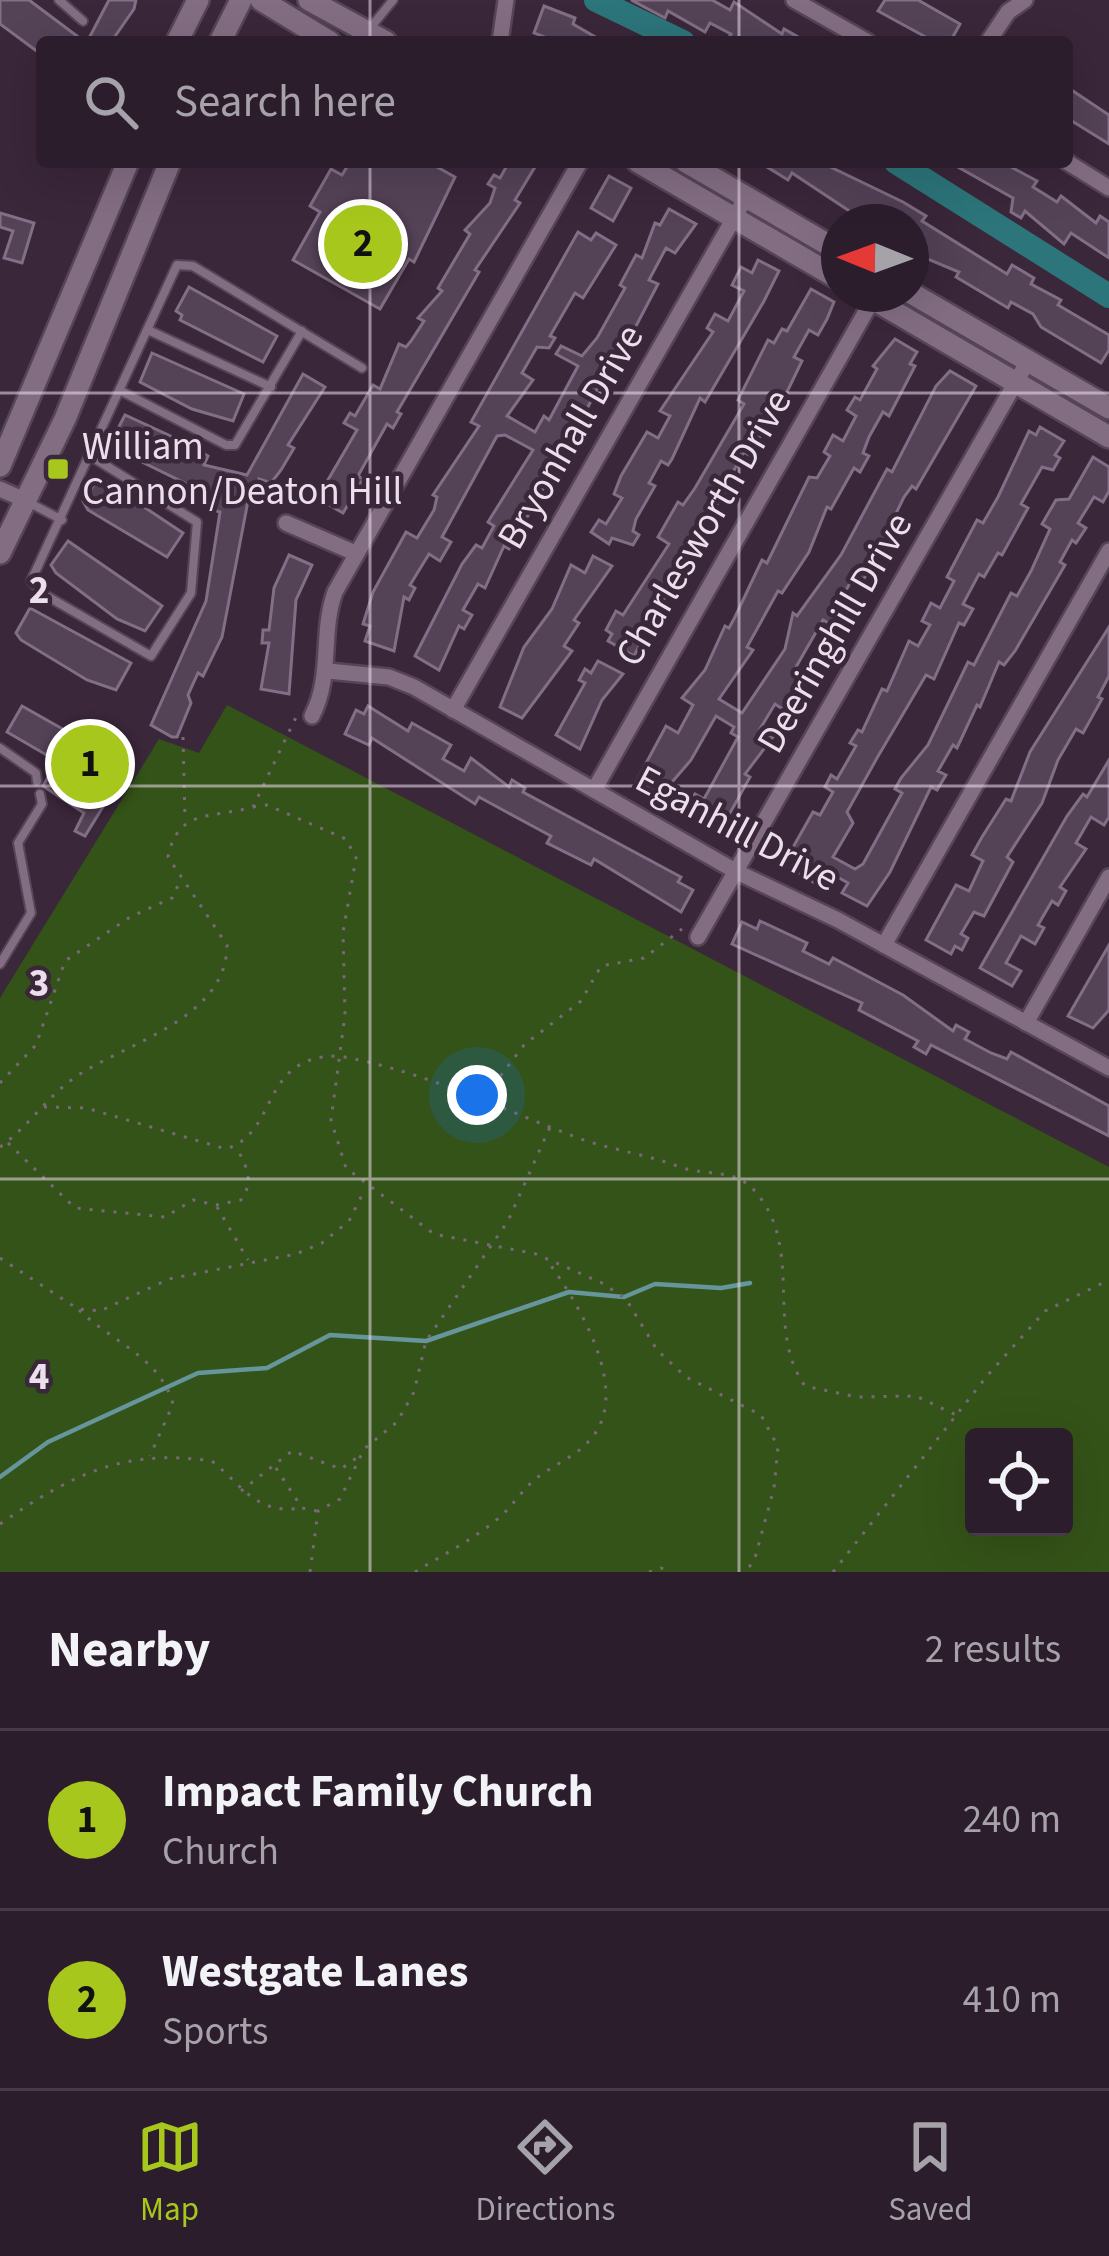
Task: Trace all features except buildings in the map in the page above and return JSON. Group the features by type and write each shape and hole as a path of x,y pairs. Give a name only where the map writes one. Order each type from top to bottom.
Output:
{"main road":[{"path":"180,36 198,0"},
{"path":"223,36 241,0"},
{"path":"261,0 320,36"},
{"path":"309,0 372,36"},
{"path":"0,466 126,168"},
{"path":"0,553 27,502 168,168"},
{"path":"648,168 821,269"},
{"path":"696,168 821,241"},
{"path":"114,196 153,207"},
{"path":"929,303 1108,406"},
{"path":"894,312 1109,437"}],"street":[{"path":"501,36 506,0"},
{"path":"794,0 857,36"},
{"path":"992,36 1008,11 1025,0"},
{"path":"1073,166 1109,188"},
{"path":"306,714 328,671 329,608 355,553 577,168"},
{"name":"Bryonhall Drive","path":"454,710 746,197"},
{"name":"Charlesworth Drive","path":"594,790 860,312"},
{"name":"Deeringhill Drive","path":"690,933 737,872 1028,361"},
{"path":"0,489 27,502"},
{"path":"286,523 355,553"},
{"path":"884,945 1109,551"},
{"name":"Eganhill Drive","path":"328,671 401,681 737,872 884,945 1109,1068"},
{"path":"1026,1023 1109,877"}],"lane":[{"path":"59,0 83,21"},
{"path":"377,36 393,0"},
{"path":"92,457 197,522 191,593 157,653 147,655 31,585 181,262 362,368"},
{"path":"148,329 271,387"},
{"path":"121,391 230,446 242,437 302,331"},
{"path":"27,502 62,520"},
{"path":"0,748 36,773 38,781"},
{"path":"0,964 31,913 18,843 42,804 40,794"}],"path":[{"path":"253,807 306,714"},
{"path":"183,736 185,820"},
{"path":"0,1147 30,1114 73,1079 158,1034 213,990 227,945 168,857 173,833 185,820 267,805 346,839 356,858 343,932 345,1015 331,1120 336,1148 365,1187 434,1234 545,1258 626,1299 657,1350 686,1377 738,1400 773,1430 778,1447 774,1488 746,1572"},
{"path":"0,1083 36,1045 65,961 130,916 172,898 179,877"},
{"path":"484,1098 524,1045 581,1001 601,966 644,958 690,933"},
{"path":"44,1107 86,1108 226,1149 236,1146 290,1069 316,1056 339,1056 484,1098 550,1127 687,1170 718,1170 742,1178 760,1197 771,1219 786,1268 784,1335 791,1367 805,1386 857,1397 916,1396 956,1414"},
{"path":"241,1491 292,1451 341,1469 397,1422 414,1392 426,1341 508,1221 550,1127"},
{"path":"7,1142 75,1208 141,1218 165,1217 193,1200 217,1205 241,1200 248,1190 248,1162 236,1146"},
{"path":"78,1309 100,1311 169,1279 296,1254 338,1234 365,1187"},
{"path":"217,1205 248,1260"},
{"path":"0,1258 78,1309 167,1382 173,1404 149,1458"},
{"path":"415,1572 503,1514 534,1480 586,1444 601,1426 607,1410 603,1376 576,1304 545,1258"},
{"path":"833,1572 956,1414 1046,1311 1109,1280"},
{"path":"0,1524 80,1472 149,1458 212,1461 241,1491 280,1511 318,1511 340,1499 360,1455"},
{"path":"274,1466 302,1508"},
{"path":"310,1572 318,1511"},
{"path":"649,1572 662,1568 670,1572"}],"green space":[{"path":"227,705 1109,1167 1109,1572 0,1572 0,998 159,739 199,753"}],"waterway":[{"path":"596,0 671,36"},
{"path":"906,168 1109,296"},
{"path":"0,1477 48,1442 198,1373 267,1368 330,1335 426,1341 569,1292 624,1297 655,1284 721,1288 750,1283"}],"place":[{"name":"Westgate Lanes","path":"363,244"},
{"name":"William Cannon/Deaton Hill","path":"58,469"},
{"name":"Impact Family Church","path":"90,764"}]}
